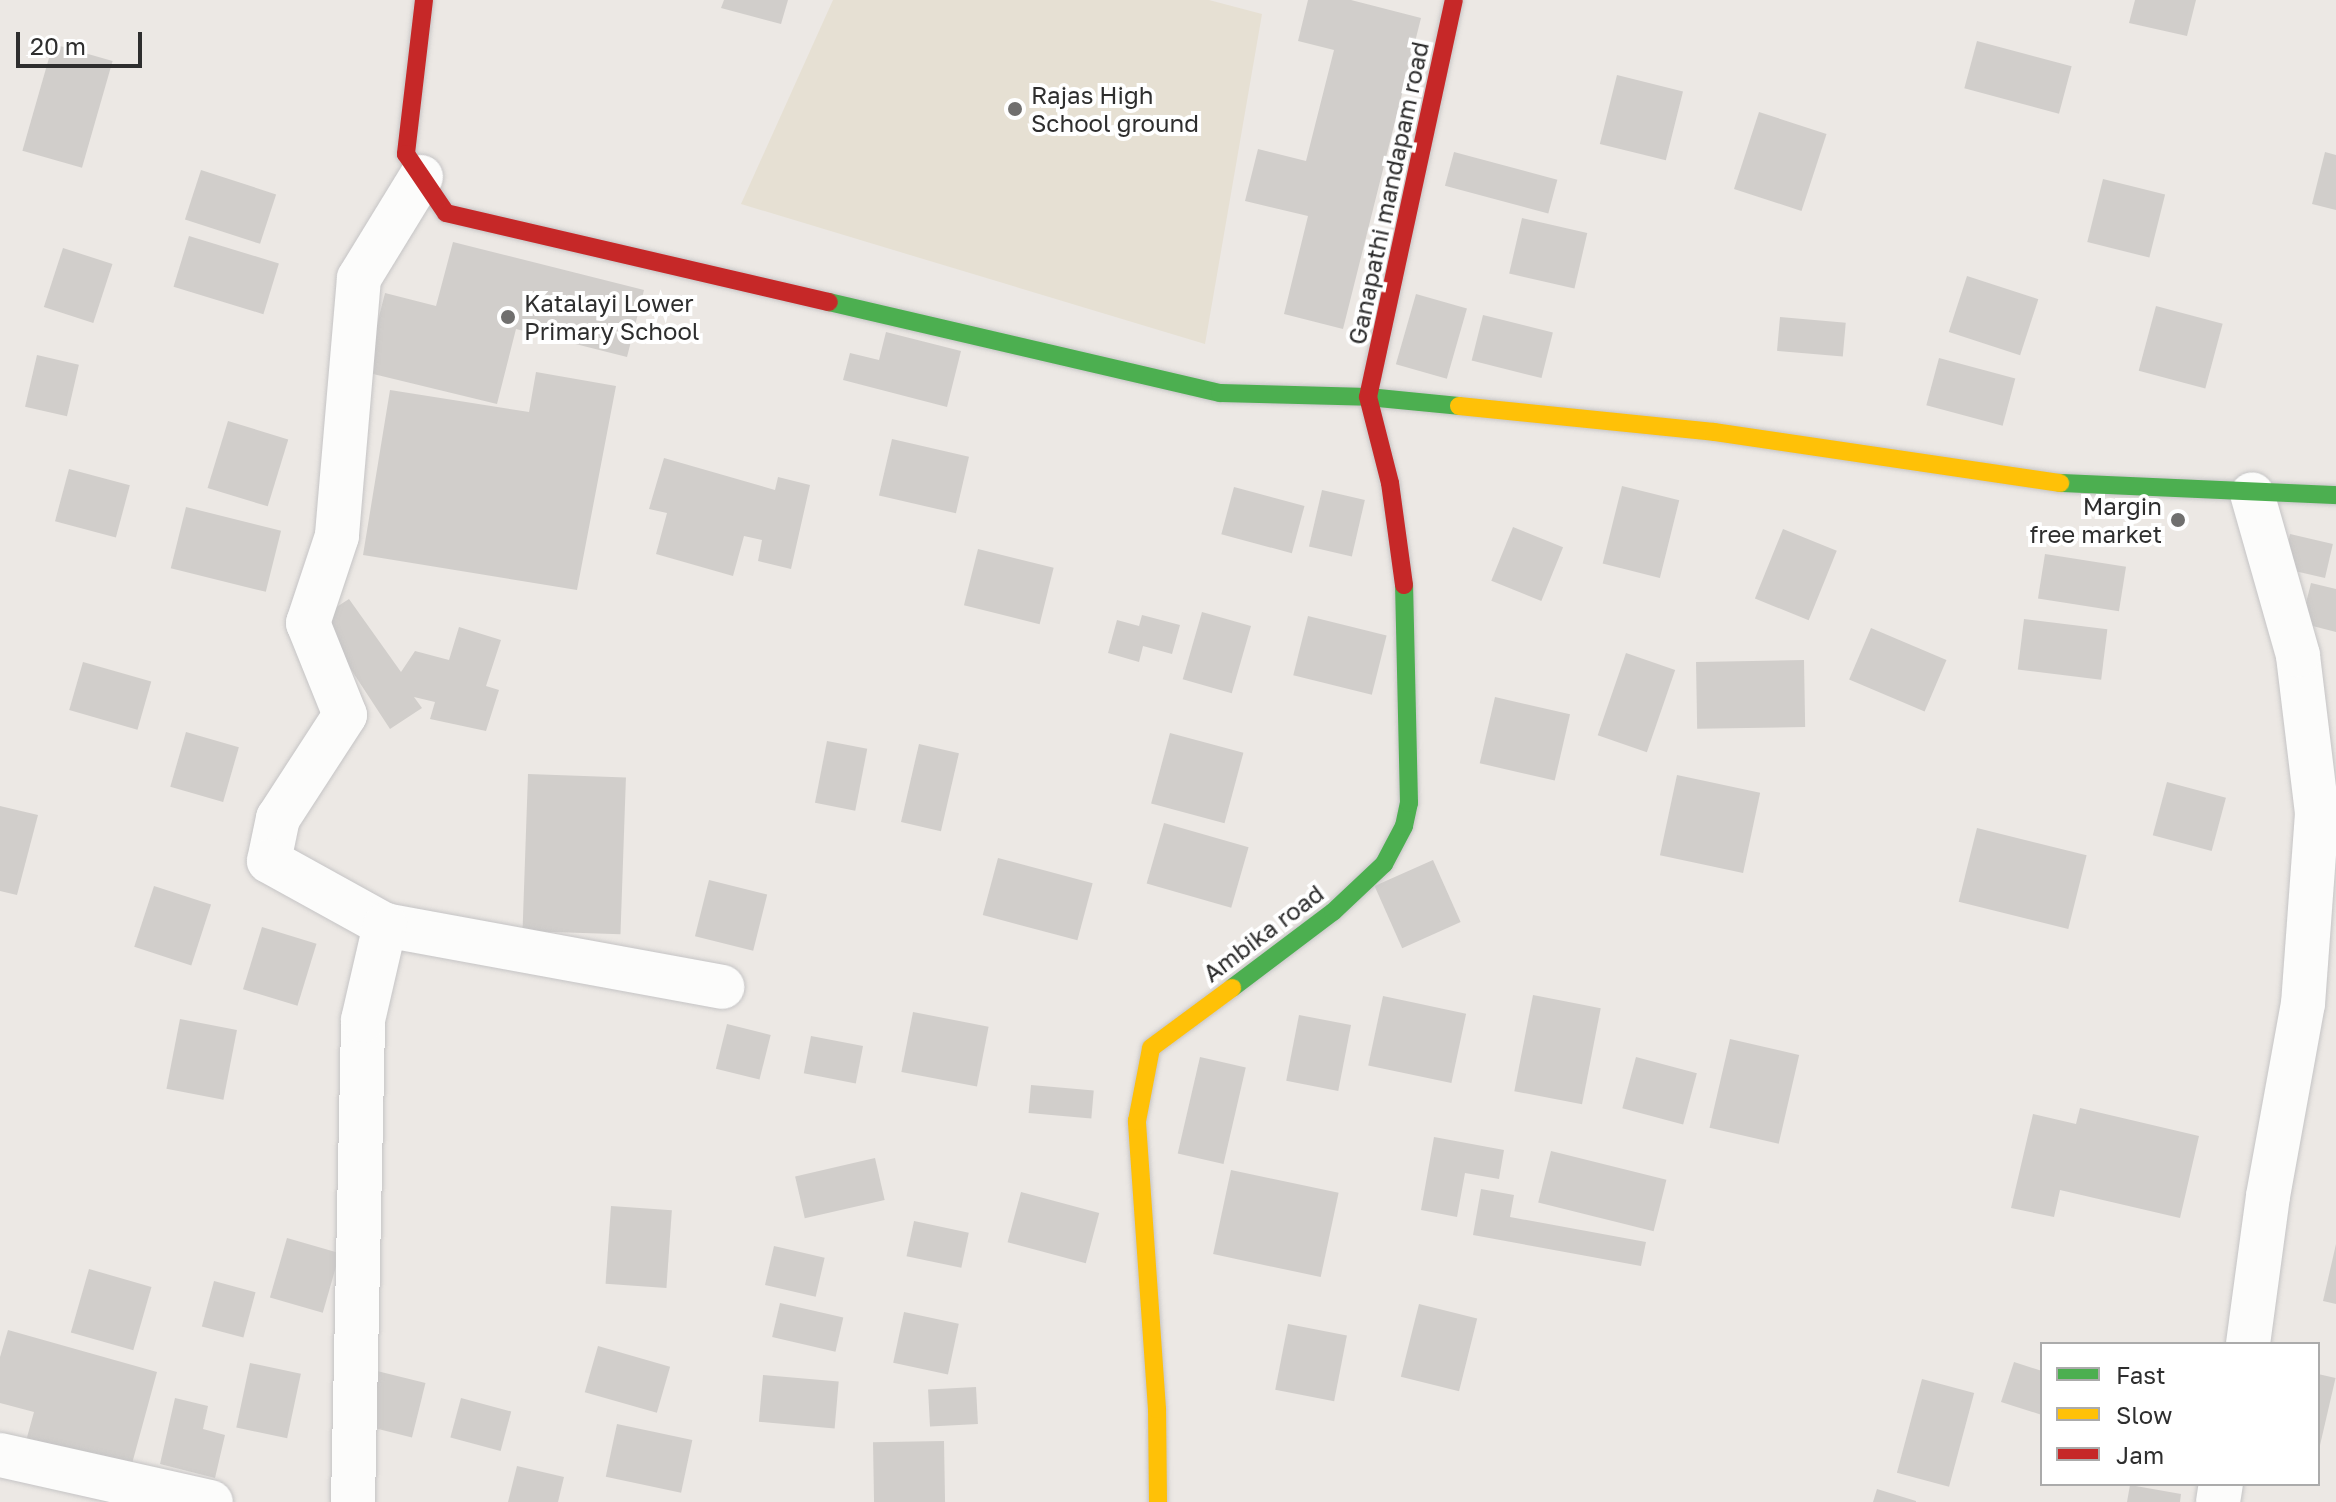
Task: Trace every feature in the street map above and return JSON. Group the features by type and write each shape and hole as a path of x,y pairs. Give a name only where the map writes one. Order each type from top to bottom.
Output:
{"street":[{"path":"424,0 406,154 446,213 1220,393 1368,397 1714,432 2034,482 2252,494 2336,495"},
{"name":"Ganapathi mandapam road","path":"1368,397 1454,0"},
{"path":"421,177 359,278 337,536 308,623 345,715 278,818 269,861 385,925 722,987"},
{"name":"Ambika road","path":"1158,1502 1157,1394 1137,1121 1151,1048 1333,912 1384,864 1404,826 1409,803 1405,592 1390,483 1368,397"},
{"path":"2248,1342 2268,1196 2303,1004 2326,811 2298,655 2252,494"},
{"path":"353,1502 363,1020 385,925"},
{"path":"0,1455 211,1502"}],"shaded area":[{"name":"Rajas High School ground","path":"833,0 1209,0 1262,14 1205,344 741,204"}],"building":[{"path":"724,0 788,0 781,24 721,8"},
{"path":"1308,0 1351,0 1421,18 1343,329 1284,314 1308,216 1245,201 1258,149 1306,161 1334,50 1298,41"},
{"path":"2135,0 2196,0 2187,36 2129,23"},
{"path":"1977,41 2072,66 2059,114 1964,88"},
{"path":"53,44 113,61 82,168 22,151"},
{"path":"1617,75 1683,91 1666,160 1600,144"},
{"path":"1759,112 1827,134 1801,211 1734,189"},
{"path":"1454,152 1557,180 1548,214 1445,186"},
{"path":"2325,152 2336,155 2336,210 2312,204"},
{"path":"201,170 276,194 260,244 185,219"},
{"path":"2103,179 2165,194 2149,258 2087,242"},
{"path":"1522,218 1587,233 1574,289 1509,274"},
{"path":"189,236 279,263 263,314 174,287"},
{"name":"Katalayi Lower Primary School","path":"453,242 644,290 627,357 516,329 497,404 365,372 385,293 436,306"},
{"path":"63,248 112,264 93,323 44,307"},
{"path":"1967,276 2038,299 2020,355 1949,332"},
{"path":"1416,294 1467,309 1447,379 1396,364"},
{"path":"2156,306 2223,324 2205,389 2139,371"},
{"path":"1483,315 1553,332 1541,378 1472,361"},
{"path":"1780,317 1846,323 1843,357 1777,351"},
{"path":"886,332 961,351 947,407 843,380 850,353 879,360"},
{"path":"37,355 79,365 67,416 25,407"},
{"path":"1939,358 2015,378 2003,426 1926,405"},
{"path":"536,372 616,386 577,590 363,555 390,390 529,412"},
{"path":"228,421 288,439 268,506 208,488"},
{"path":"892,439 969,457 956,513 879,496"},
{"path":"664,458 775,490 778,477 810,485 791,569 758,561 762,540 744,536 733,576 656,554 667,513 649,509"},
{"path":"69,469 130,485 116,537 55,521"},
{"path":"1622,486 1679,500 1660,578 1603,564"},
{"path":"1234,487 1305,506 1292,553 1221,534"},
{"path":"1322,490 1365,500 1352,556 1309,547"},
{"path":"186,507 281,531 266,592 171,568"},
{"path":"1513,527 1563,547 1541,601 1491,581"},
{"path":"1783,529 1837,551 1809,620 1755,599"},
{"path":"2290,534 2333,544 2325,578 2282,568"},
{"path":"978,549 1054,568 1040,624 964,605"},
{"path":"2045,554 2126,567 2119,611 2038,598"},
{"path":"2311,583 2336,589 2336,632 2301,623"},
{"path":"349,599 401,672 415,651 449,660 459,627 501,640 486,686 499,690 486,731 430,719 435,702 414,697 422,708 390,729 318,619"},
{"path":"1202,612 1251,626 1232,693 1183,679"},
{"path":"1142,615 1180,625 1172,654 1143,646 1139,662 1108,653 1117,620 1139,626"},
{"path":"1308,616 1387,636 1372,695 1293,675"},
{"path":"2024,619 2107,629 2101,680 2018,670"},
{"path":"1871,628 1946,660 1925,712 1849,680"},
{"path":"1626,653 1675,670 1647,752 1598,735"},
{"path":"1804,660 1805,727 1697,729 1696,662"},
{"path":"83,662 151,682 137,730 69,710"},
{"path":"1495,697 1570,714 1555,781 1480,763"},
{"path":"186,732 239,747 223,802 170,787"},
{"path":"1170,733 1243,753 1225,823 1151,804"},
{"path":"827,741 867,749 855,811 815,803"},
{"path":"919,744 959,753 941,831 901,822"},
{"path":"528,774 626,777 620,934 523,931"},
{"path":"1677,775 1760,793 1743,873 1660,855"},
{"path":"2167,782 2226,798 2212,851 2153,835"},
{"path":"0,806 38,815 17,895 0,891"},
{"path":"1164,823 1249,847 1231,908 1147,884"},
{"path":"1977,828 2087,855 2068,929 1959,902"},
{"path":"998,858 1093,883 1077,940 983,915"},
{"path":"1433,860 1461,922 1402,948 1375,886"},
{"path":"709,880 767,895 753,951 695,936"},
{"path":"154,886 211,905 191,965 134,947"},
{"path":"262,927 317,944 298,1006 243,989"},
{"path":"1533,995 1601,1008 1582,1104 1514,1091"},
{"path":"1383,996 1466,1014 1451,1083 1368,1065"},
{"path":"913,1012 989,1027 977,1087 901,1072"},
{"path":"1299,1015 1351,1025 1338,1091 1286,1081"},
{"path":"180,1019 237,1030 223,1100 166,1089"},
{"path":"727,1024 771,1035 760,1080 716,1069"},
{"path":"811,1036 863,1046 856,1083 804,1073"},
{"path":"1730,1039 1799,1055 1779,1144 1710,1128"},
{"path":"1200,1057 1246,1068 1224,1164 1178,1153"},
{"path":"1636,1057 1697,1073 1683,1124 1622,1108"},
{"path":"1031,1085 1094,1090 1091,1118 1029,1113"},
{"path":"2080,1108 2199,1136 2180,1218 2060,1190 2054,1217 2011,1208 2033,1114 2076,1124"},
{"path":"1434,1137 1504,1150 1499,1179 1465,1173 1457,1217 1421,1210"},
{"path":"1551,1151 1666,1180 1654,1231 1538,1202"},
{"path":"875,1158 885,1200 805,1218 795,1176"},
{"path":"1231,1170 1339,1193 1321,1277 1213,1254"},
{"path":"1481,1189 1514,1195 1510,1217 1646,1242 1641,1266 1473,1235"},
{"path":"1021,1192 1099,1213 1086,1263 1008,1242"},
{"path":"611,1206 672,1210 666,1288 606,1284"},
{"path":"914,1221 969,1233 961,1268 907,1256"},
{"path":"287,1238 340,1253 323,1313 270,1298"},
{"path":"2336,1244 2336,1304 2323,1301"},
{"path":"774,1246 825,1258 816,1297 765,1285"},
{"path":"89,1269 151,1287 133,1350 71,1332"},
{"path":"214,1281 256,1292 243,1338 202,1326"},
{"path":"780,1303 843,1318 835,1352 772,1337"},
{"path":"1419,1304 1477,1319 1459,1391 1401,1377"},
{"path":"904,1312 959,1324 948,1375 893,1363"},
{"path":"1288,1324 1347,1335 1334,1401 1275,1390"},
{"path":"8,1330 157,1372 130,1471 26,1441 34,1412 0,1403 0,1357"},
{"path":"598,1346 670,1367 657,1413 585,1392"},
{"path":"2014,1362 2040,1370 2040,1414 2001,1402"},
{"path":"250,1363 301,1374 287,1438 236,1428"},
{"path":"377,1371 426,1383 412,1437 363,1425"},
{"path":"2320,1374 2336,1378 2320,1445"},
{"path":"763,1375 839,1382 835,1428 759,1422"},
{"path":"1922,1379 1974,1393 1949,1487 1897,1473"},
{"path":"976,1387 978,1424 930,1426 928,1390"},
{"path":"175,1398 208,1406 203,1429 225,1435 215,1478 160,1464"},
{"path":"461,1398 511,1411 501,1451 450,1438"},
{"path":"617,1424 692,1440 681,1493 606,1477"},
{"path":"944,1441 945,1502 874,1502 873,1442"},
{"path":"517,1466 564,1477 558,1502 508,1502"},
{"path":"2130,1486 2181,1494 2180,1502 2127,1502"},
{"path":"1877,1489 1916,1501 1916,1502 1873,1502"}],"traffic: fast":[{"path":"829,302 1220,393 1368,397 1459,406"},
{"path":"2060,483 2336,495"},
{"path":"1232,988 1333,912 1384,864 1404,826 1409,803 1404,585"}],"traffic: slow":[{"path":"1459,406 1714,432 2060,483"},
{"path":"1158,1502 1157,1409 1137,1121 1151,1048 1232,988"}],"traffic: jam":[{"path":"424,0 406,154 446,213 829,302"},
{"path":"1404,585 1390,483 1368,397 1454,0"}],"place":[{"name":"Rajas High School ground","path":"1015,109"},
{"name":"Katalayi Lower Primary School","path":"508,317"},
{"name":"Margin free market","path":"2178,520"}]}
